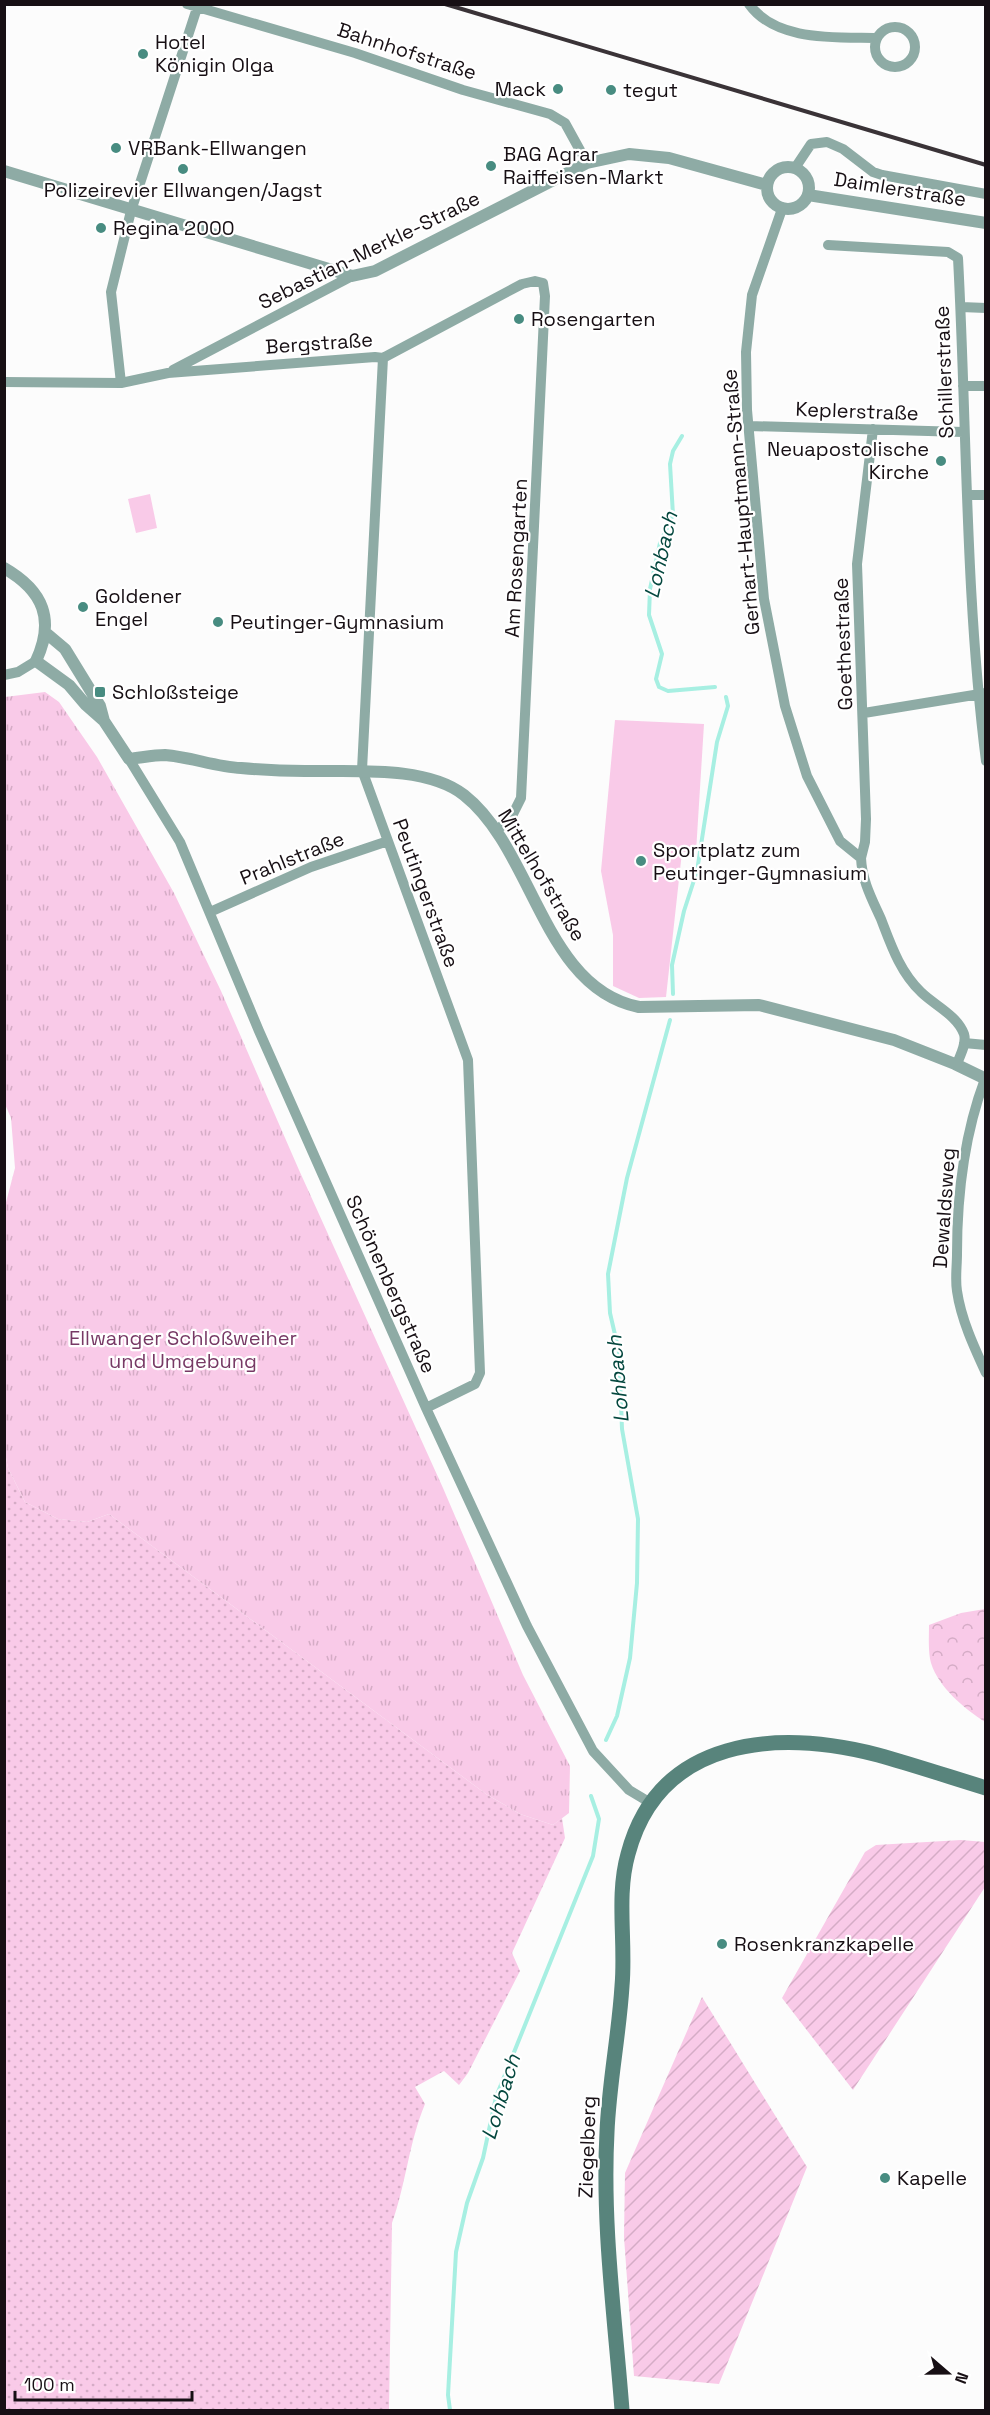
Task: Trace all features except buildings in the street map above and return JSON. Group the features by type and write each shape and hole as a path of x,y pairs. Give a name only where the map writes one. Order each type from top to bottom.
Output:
{"main road":[{"path":"649,1802 684,1769 716,1754 758,1745 823,1746 878,1755 986,1788"},
{"name":"Ziegelberg","path":"622,2410 605,2199 607,2131 622,1986 622,1886 628,1854 649,1802"}],"street":[{"path":"749,4 757,16 771,24 818,38 877,38"},
{"path":"4,382 121,383 111,292 131,211 192,6"},
{"name":"Bahnhofstraße","path":"192,6 355,54 463,90 550,114 565,123 587,163"},
{"path":"795,168 811,144 822,141 843,149 873,172 986,194"},
{"path":"587,163 629,154 669,158 767,186"},
{"name":"Sebastian-Merkle-Straße","path":"168,373 352,276 375,271 587,163"},
{"path":"795,168 805,176 808,182 808,195 800,205 788,210 782,209 768,197 768,179 777,170 795,168"},
{"path":"4,171 352,276"},
{"name":"Daimlerstraße","path":"808,195 986,223"},
{"name":"Gerhart-Hauptmann-Straße","path":"782,209 752,295 746,352 749,426 764,599 785,706 807,776 840,841 861,858"},
{"name":"Schillerstraße","path":"828,245 953,253 958,258 963,432 969,495 972,596 986,761"},
{"name":"Bergstraße","path":"121,383 168,373 382,358 522,284 539,281"},
{"name":"Am Rosengarten","path":"497,830 511,818 521,798 545,296 543,283 539,281"},
{"path":"961,307 986,308"},
{"name":"Peutingerstraße","path":"382,358 362,770 468,1060 480,1373 476,1384 426,1408"},
{"path":"963,386 986,386"},
{"name":"Keplerstraße","path":"749,426 963,432"},
{"name":"Goethestraße","path":"861,858 867,819 857,564 873,429"},
{"path":"969,495 986,495"},
{"path":"4,568 28,585 38,599 44,615 46,633 36,661 18,672 4,675"},
{"path":"972,596 986,595"},
{"path":"46,633 65,649 100,706 104,721"},
{"path":"36,661 69,685 104,721 129,759"},
{"path":"864,713 981,694"},
{"name":"Mittelhofstraße","path":"129,759 164,755 238,768 362,770 429,778 453,787 466,797 497,830 564,953 602,992 622,1004 639,1007 759,1005 894,1040 957,1064 985,1079"},
{"name":"Schönenbergstraße","path":"129,759 180,842 259,1031 426,1408 527,1626 587,1741 608,1769 629,1790 649,1802"},
{"name":"Prahlstraße","path":"210,912 311,867 388,840"},
{"path":"861,858 862,875 894,957 920,991 960,1027 965,1036 957,1064"},
{"path":"964,1043 986,1045"},
{"name":"Dewaldsweg","path":"985,1079 974,1108 964,1155 957,1226 957,1291 973,1344 986,1373"}],"green space":[{"path":"150,494 157,528 136,533 128,499"},
{"name":"Ellwanger Schloßweiher und Umgebung","path":"45,692 59,702 97,757 174,893 221,991 443,1488 523,1675 570,1766 569,1813 553,1825 520,1814 486,1794 109,1514 87,1522 58,1519 25,1502 8,1468 4,1447 4,1210 15,1168 11,1118 4,1102 5,697"},
{"name":"Sportplatz zum Peutinger-Gymnasium","path":"615,720 704,724 696,852 682,852 666,997 639,998 613,986 613,935 601,871"},
{"path":"4,1447 8,1468 25,1502 58,1519 87,1522 109,1514 486,1794 520,1814 553,1825 562,1818 565,1838 512,1953 520,1971 468,2073 459,2085 444,2071 415,2087 425,2104 415,2133 392,2223 389,2410 5,2410"},
{"path":"986,1609 985,1722 961,1704 940,1681 929,1654 929,1625 961,1613"},
{"path":"961,1840 985,1842 985,1887 853,2090 782,1998 865,1852 876,1845"},
{"path":"702,1997 807,2167 719,2384 634,2376 624,2237 625,2173"}],"waterway":[{"name":"Lohbach","path":"682,436 673,451 670,464 673,515 660,543 650,589 649,615 662,654 656,679 659,687 668,691 715,687"},
{"name":"Lohbach","path":"673,994 672,965 684,911 697,871 717,742 728,706 726,697"},
{"name":"Lohbach","path":"606,1740 617,1716 630,1658 637,1583 638,1519 622,1429 619,1352 610,1313 608,1274 627,1178 670,1020"},
{"name":"Lohbach","path":"450,2410 448,2395 456,2252 467,2203 483,2158 496,2097 593,1856 599,1819 591,1796"}],"railway":[{"path":"445,4 986,165"}],"place":[{"name":"Hotel Königin Olga","path":"143,54"},
{"name":"Mack","path":"558,89"},
{"name":"tegut","path":"611,90"},
{"name":"VRBank-Ellwangen","path":"116,148"},
{"name":"BAG Agrar Raiffeisen-Markt","path":"491,166"},
{"name":"Polizeirevier Ellwangen/Jagst","path":"183,169"},
{"name":"Regina 2000","path":"101,228"},
{"name":"Rosengarten","path":"519,319"},
{"name":"Neuapostolische Kirche","path":"941,461"},
{"name":"Goldener Engel","path":"83,607"},
{"name":"Peutinger-Gymnasium","path":"218,622"},
{"name":"Schloßsteige","path":"100,692"},
{"name":"Sportplatz zum Peutinger-Gymnasium","path":"641,861"},
{"name":"Rosenkranzkapelle","path":"722,1944"},
{"name":"Kapelle","path":"885,2178"}]}
